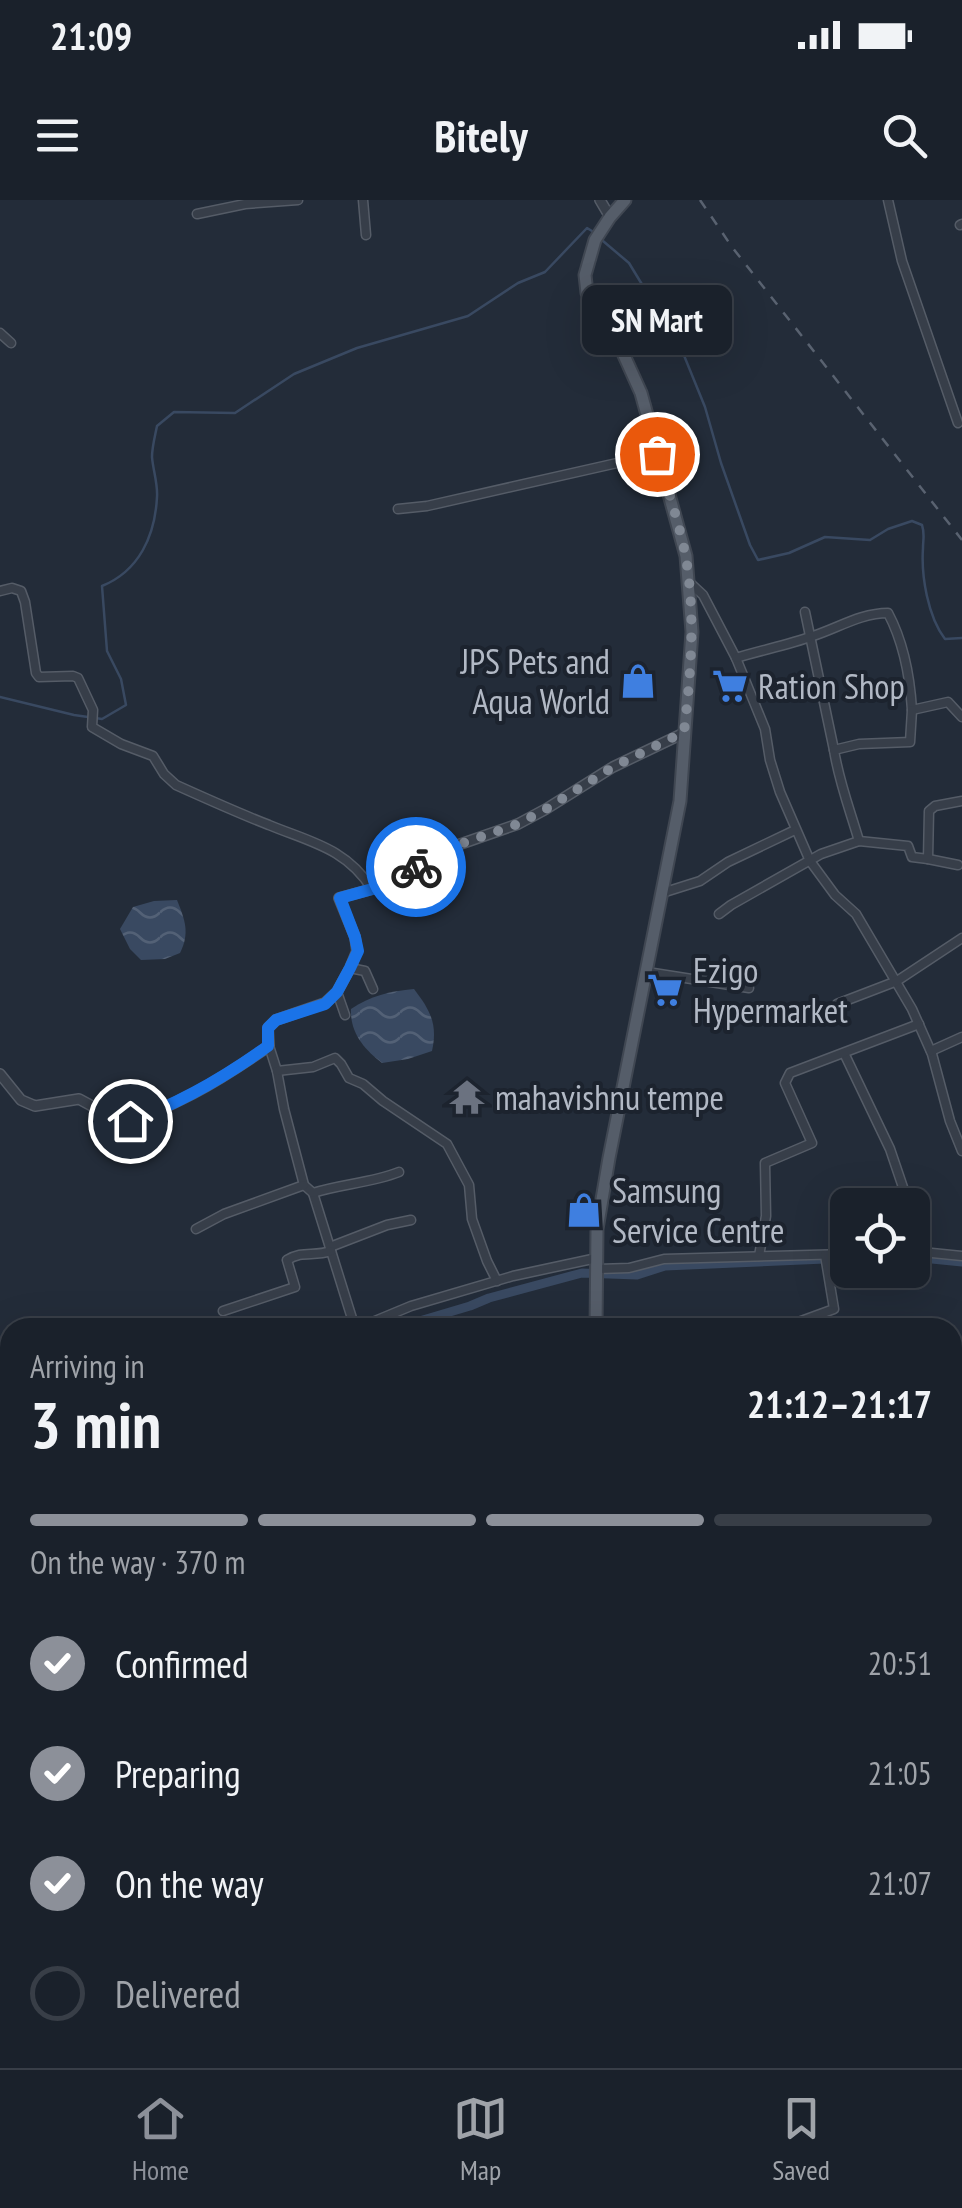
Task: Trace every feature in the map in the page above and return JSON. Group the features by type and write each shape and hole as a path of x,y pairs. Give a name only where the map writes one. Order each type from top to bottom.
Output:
{"main road":[{"path":"596,1318 597,1229 680,800 692,632 680,531 642,394 587,293 585,275 595,240 625,200"}],"street":[{"path":"197,214 245,202 298,200"},
{"path":"363,200 366,235"},
{"path":"600,200 610,217"},
{"path":"888,200 902,261 958,423"},
{"path":"0,333 11,342"},
{"path":"398,509 657,454"},
{"path":"689,582 715,614 736,658 766,730 770,760 810,861 835,895 856,914 919,1024 962,1152"},
{"path":"0,591 12,588 24,596 36,673 39,677 78,678 93,710 92,726 121,744 153,756 176,785 317,842 359,872 372,890"},
{"path":"805,612 838,778 858,841"},
{"path":"736,658 812,637 856,619 888,613 910,680 910,742 859,744 834,750"},
{"path":"912,710 948,702 962,717"},
{"path":"353,1318 313,1193 304,1186 268,1046 268,1028 276,1020 325,1004 337,992 350,968 358,951 340,898 372,890 452,847 518,824 613,767 684,732"},
{"path":"928,860 929,811 935,806 962,801"},
{"path":"662,894 700,881 755,848 795,830"},
{"path":"719,914 821,854 858,841 908,846 912,856 958,865"},
{"path":"837,1004 896,981 962,938"},
{"path":"350,968 366,971 373,989"},
{"path":"647,972 749,988"},
{"path":"337,992 346,1015"},
{"path":"759,1256 766,1216 765,1163 812,1143 785,1083 790,1073 919,1024"},
{"path":"931,1051 962,1037"},
{"path":"0,1074 21,1100 34,1106 79,1098 110,1126 153,1113 217,1082 268,1046"},
{"path":"844,1053 890,1149 904,1188"},
{"path":"277,1071 313,1066 334,1058 349,1078 447,1144 470,1185 472,1219 497,1281"},
{"path":"952,1126 962,1122"},
{"path":"313,1193 399,1172"},
{"path":"196,1229 224,1214 304,1186"},
{"path":"223,1311 296,1287 287,1260 298,1253 318,1256 387,1225 411,1220"},
{"path":"930,1252 962,1256"},
{"path":"811,1318 834,1310 825,1254"},
{"path":"380,1318 497,1281 628,1268 664,1259 830,1254"},
{"path":"0,1959 0,2001"}],"water":[{"path":"177,900 185,926 180,953 165,959 141,960 120,929 133,907"},
{"path":"414,989 431,1018 432,1051 382,1063 359,1040 351,1009 381,995"}],"waterway":[{"path":"0,697 102,719 126,705 121,679 107,651 102,586 126,571 143,551 153,525 157,497 152,457 157,426 174,412 235,413 294,374 357,348 468,316 518,283 545,272 587,228 592,231"},
{"path":"603,241 629,263 672,326 705,407 721,463 758,560 789,553 825,537 870,540 912,521 923,528 925,583 934,619 945,639 962,638"},
{"path":"430,1318 582,1273 637,1275 665,1266 830,1259"},
{"path":"930,1259 962,1262"}],"railway":[{"path":"700,200 732,247 962,540"}],"way so far":[{"path":"416,867 452,847 518,824 613,767 684,732 692,632 689,582 680,531 657,454"}],"place":[{"name":"SN Mart","path":"657,454"},
{"name":"JPS Pets and Aqua World","path":"638,681"},
{"name":"Ration Shop","path":"730,686"},
{"name":"Ezigo Hypermarket","path":"665,990"},
{"name":"mahavishnu tempe","path":"467,1097"},
{"name":"Samsung Service Centre","path":"584,1210"}],"route":[{"path":"130,1121 217,1082 246,1062 268,1046 268,1028 276,1020 325,1004 337,992 358,951 340,898 376,888 416,867"}]}
